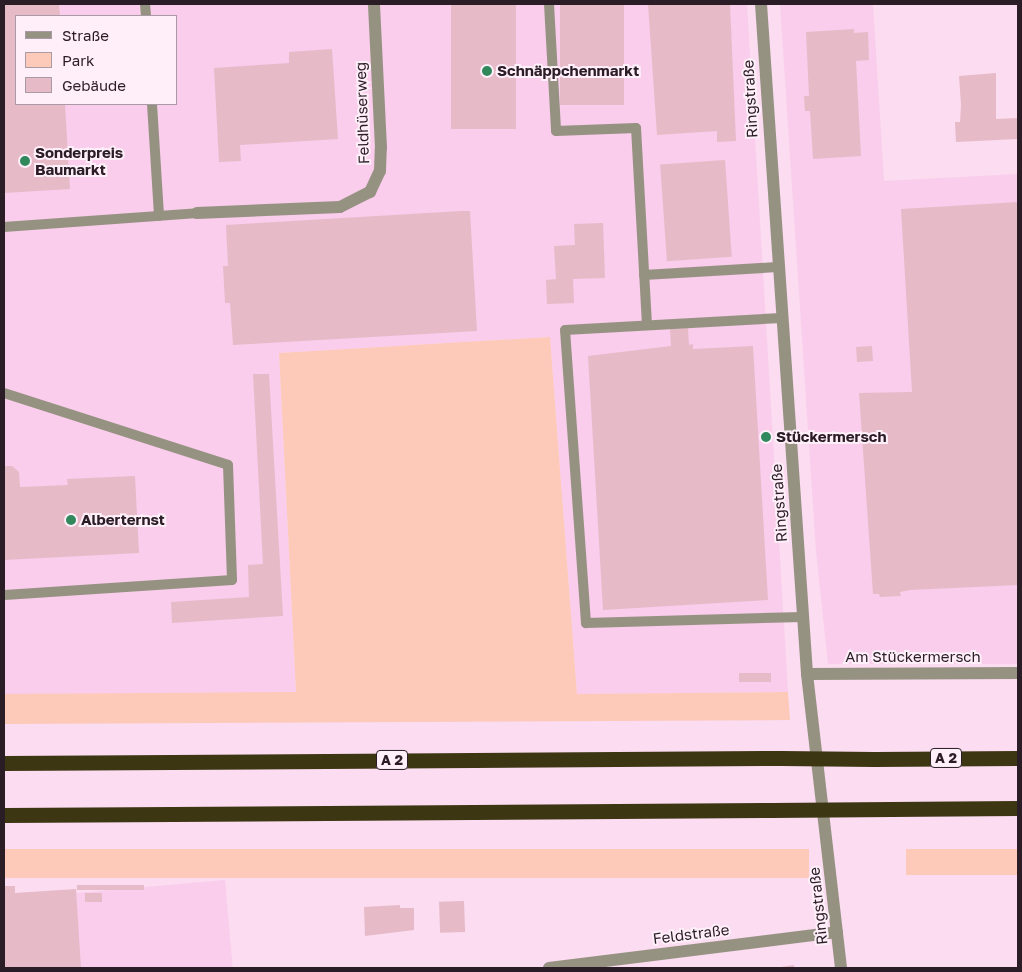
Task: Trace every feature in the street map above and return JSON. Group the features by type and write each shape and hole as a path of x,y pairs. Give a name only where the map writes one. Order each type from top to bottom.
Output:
{"highway":[{"name":"A 2","path":"4,762 1018,758"},
{"path":"4,814 1018,808"}],"street":[{"name":"Feldhüserweg","path":"197,213 340,207 370,192 380,171 381,148 374,4"},
{"name":"Ringstraße","path":"760,4 803,617 841,968"},
{"name":"Am Stückermersch","path":"808,674 1018,673"},
{"name":"Feldstraße","path":"549,968 837,932"}],"lane":[{"path":"548,4 556,131 636,128 647,324"},
{"path":"152,105 160,216"},
{"path":"4,227 197,213"},
{"path":"644,275 777,267"},
{"path":"781,318 565,330 586,623 803,617"},
{"path":"4,393 228,466 232,580 4,595"}],"shaded area":[{"path":"4,4 747,4 788,692 577,694 550,337 279,353 296,693 4,694"},
{"path":"780,4 873,4 884,181 1018,174 1018,664 828,664 816,551"},
{"path":"225,880 233,968 11,968 5,899"}],"green space":[{"path":"550,337 577,694 788,692 790,720 4,724 4,694 296,692 279,353"},
{"path":"4,849 809,849 809,878 4,878"},
{"path":"906,849 1018,849 1018,875 906,875"}],"building":[{"path":"4,4 59,4 60,15 15,15 15,105 65,105 70,189 4,193"},
{"name":"Schnäppchenmarkt","path":"451,4 516,4 516,129 451,129"},
{"path":"560,4 624,4 624,105 560,105"},
{"path":"648,4 730,4 736,141 717,142 717,131 657,135"},
{"path":"854,29 854,33 868,32 869,60 856,61 861,156 813,159 810,111 805,111 804,96 809,96 806,32"},
{"path":"332,49 338,139 240,145 241,161 219,162 214,68 289,63 289,52"},
{"path":"996,73 996,119 1018,118 1018,139 956,142 955,122 960,122 961,105 959,76"},
{"path":"725,160 732,257 667,261 660,165"},
{"path":"1018,202 1018,585 910,590 900,592 901,596 880,597 879,594 873,594 859,393 912,392 901,209"},
{"path":"470,211 477,331 233,345 230,303 225,303 223,266 228,266 226,225"},
{"path":"603,223 605,278 573,279 574,303 547,304 546,280 556,279 554,246 575,245 574,224"},
{"path":"688,328 689,345 693,344 693,349 753,346 768,600 603,610 588,356 671,346 670,329"},
{"path":"872,346 873,361 857,362 856,347"},
{"path":"253,374 269,374 283,616 172,623 171,602 249,597 248,565 263,564"},
{"name":"Alberternst","path":"4,466 12,466 19,472 20,487 68,485 67,479 135,476 139,553 4,560"},
{"path":"739,673 771,673 771,682 739,682"},
{"path":"77,885 144,885 144,890 77,890"},
{"path":"4,886 15,886 15,893 76,889 81,968 4,968"},
{"path":"85,893 102,893 102,902 85,902"},
{"path":"464,901 465,932 440,933 439,902"},
{"path":"400,905 400,908 414,908 414,930 365,936 364,907"},
{"path":"794,965 794,968 781,968 781,967"}],"place":[{"name":"Schnäppchenmarkt","path":"487,71"},
{"name":"Sonderpreis Baumarkt","path":"25,161"},
{"name":"Stückermersch","path":"766,437"},
{"name":"Alberternst","path":"71,520"}]}
